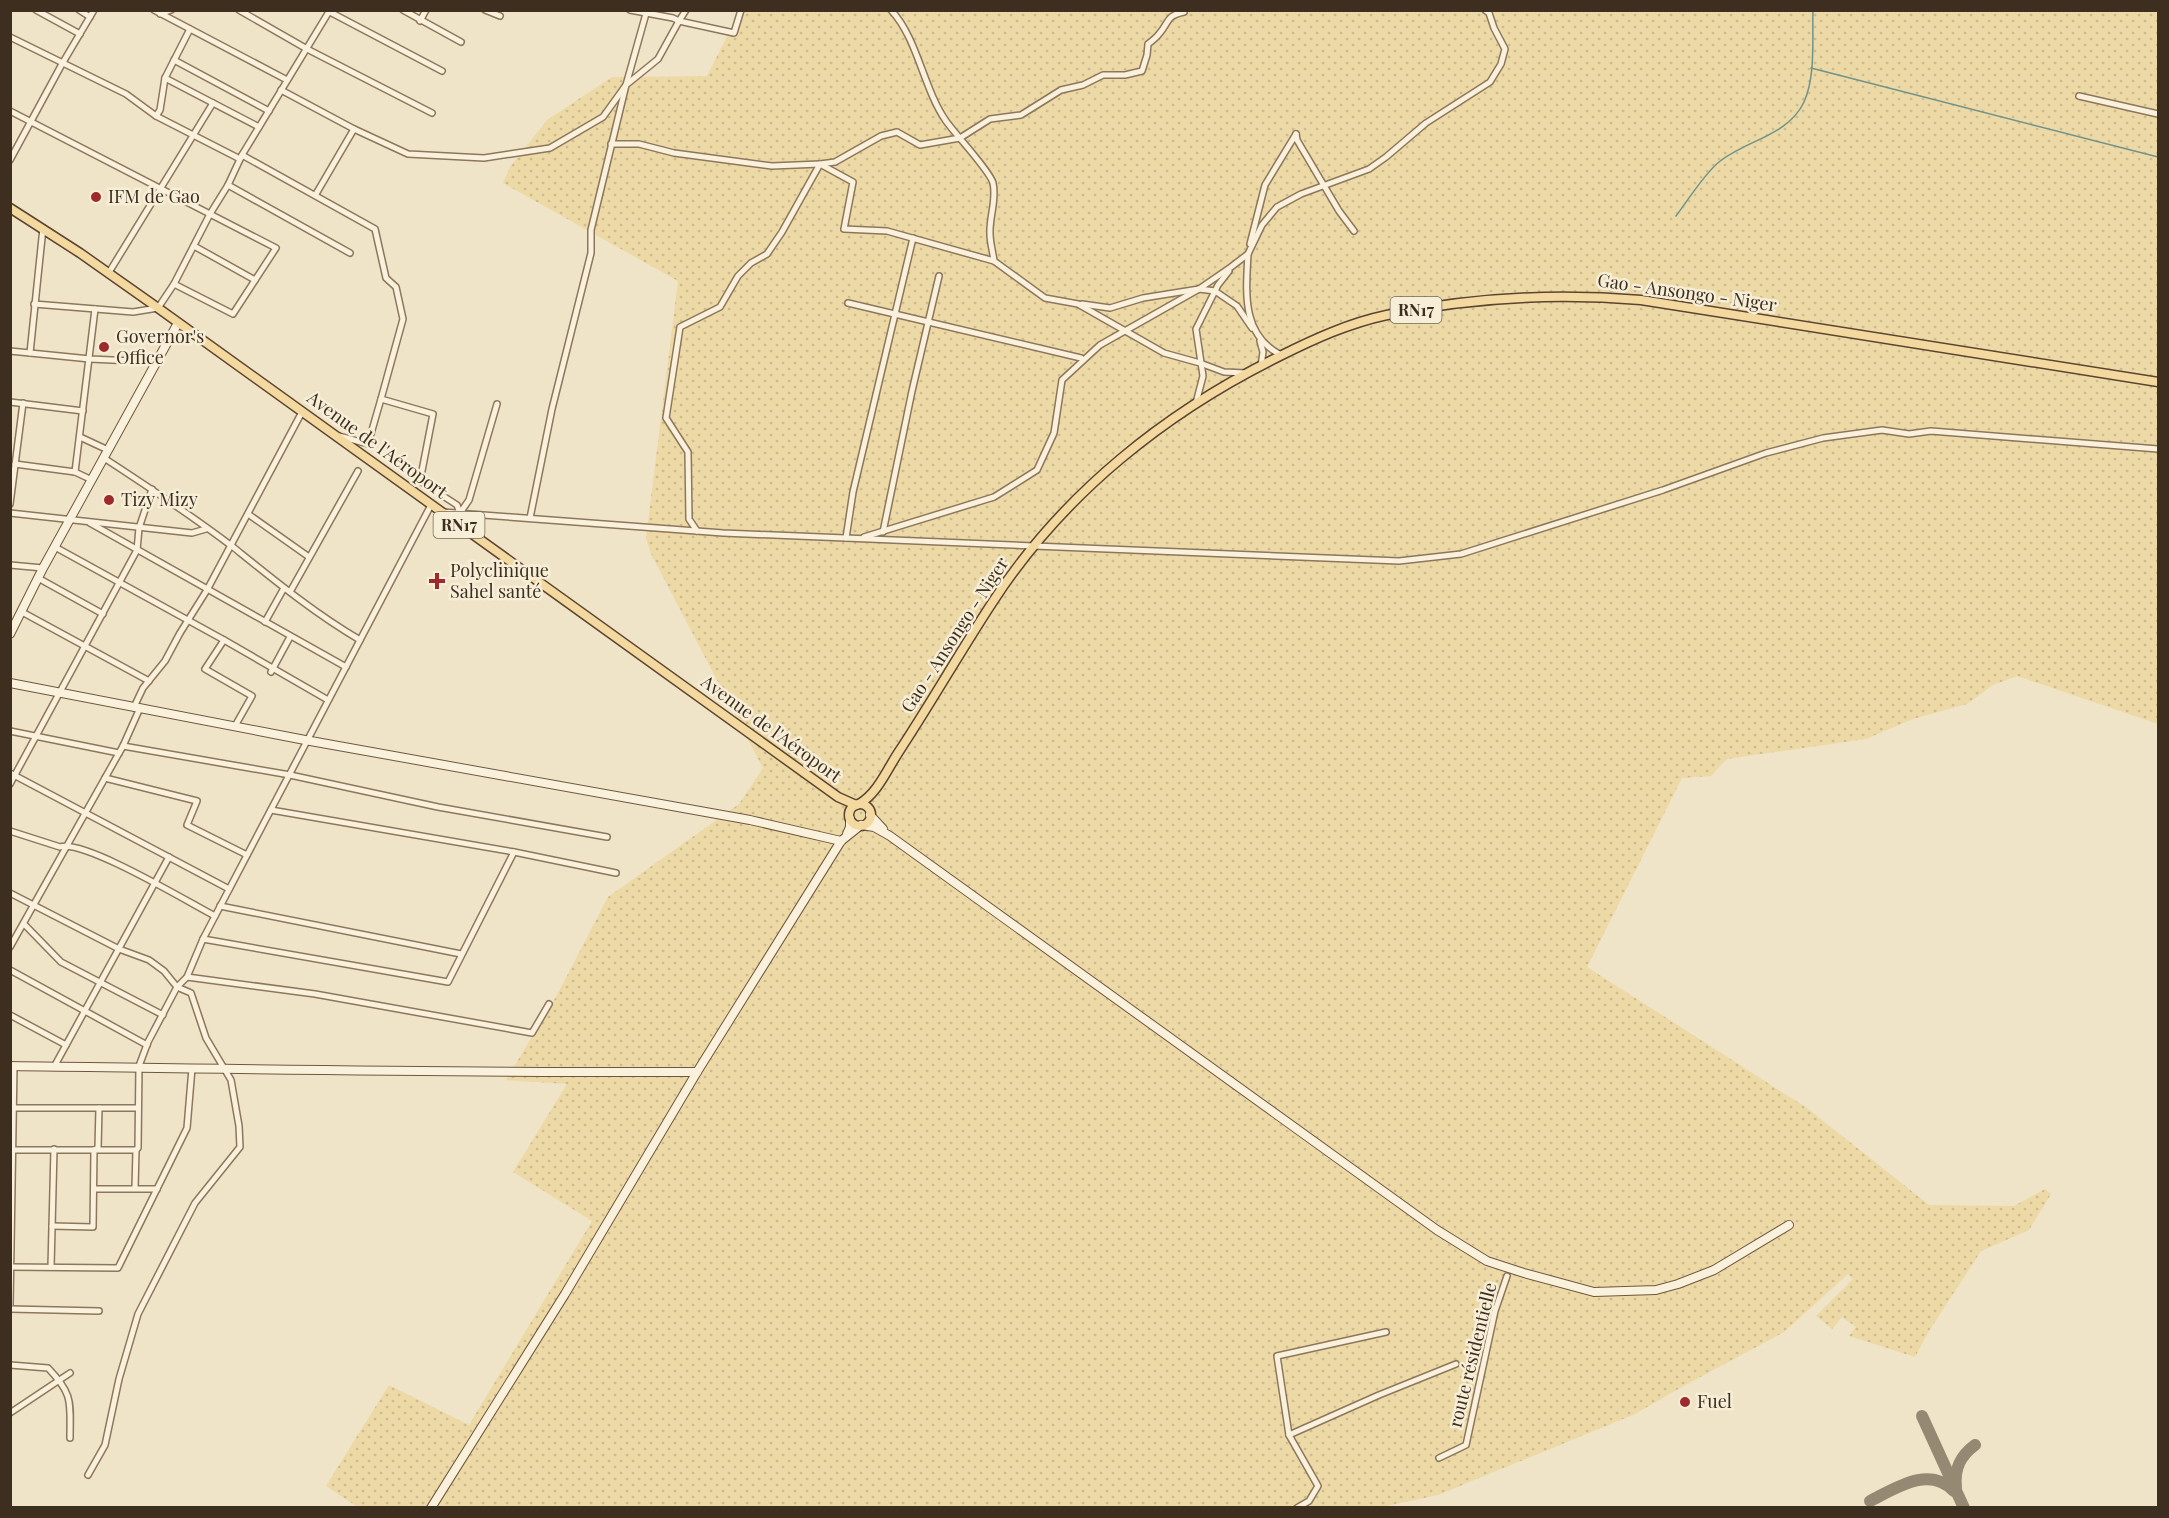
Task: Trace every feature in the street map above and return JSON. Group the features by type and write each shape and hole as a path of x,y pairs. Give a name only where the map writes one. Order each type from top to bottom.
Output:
{"main road":[{"name":"Avenue de l'Aéroport","path":"10,208 43,228 158,308 838,797"},
{"name":"Gao - Ansongo - Niger","path":"875,790 994,599 1067,508 1110,466 1166,423 1247,373 1326,333 1386,315 1494,298 1545,295 1590,296 1641,300 2158,382"},
{"name":"RN17","path":"838,797 857,804 875,790"},
{"name":"RN17","path":"870,813 875,790"},
{"name":"RN17","path":"838,797 848,808 849,816"},
{"path":"857,804 865,806 870,813 868,822 862,825 854,824 849,816 851,808 857,804"}],"street":[{"path":"36,10 80,34"},
{"path":"79,10 90,17"},
{"path":"10,160 94,10"},
{"path":"154,10 287,80"},
{"path":"160,14 171,10"},
{"path":"239,10 307,49 432,113"},
{"path":"403,10 461,42"},
{"path":"420,21 426,10"},
{"path":"485,10 500,16"},
{"path":"630,10 734,33 741,10"},
{"path":"281,90 354,129 408,154 484,158 550,148 603,117 626,85 658,59 686,10"},
{"path":"891,10 920,59 924,78 945,120 993,181 994,200 990,232 994,261"},
{"path":"856,539 994,496 1037,470 1054,433 1062,380 1100,345 1199,289 1232,267 1248,254 1262,225 1277,207 1325,184 1369,169 1426,123 1490,82 1501,64 1505,49 1489,13 1485,10"},
{"path":"34,304 133,312 158,308 174,284 241,157 329,11 442,71"},
{"path":"530,518 552,409 591,253 591,230 610,144 646,12"},
{"path":"610,144 639,144 674,153 772,166 835,162 881,136 897,132 920,145 960,138 990,119 1021,115 1060,90 1083,85 1102,75 1125,75 1142,71 1148,44 1161,32 1173,14 1184,12"},
{"path":"156,116 160,110 165,78 190,29"},
{"path":"10,37 126,94 156,116 316,194 375,229 386,278 396,287 403,320 368,444 332,434"},
{"path":"174,60 269,111"},
{"path":"165,78 259,127"},
{"path":"2079,96 2158,114"},
{"path":"108,274 213,103"},
{"path":"10,111 276,248 233,314 174,284"},
{"path":"316,194 354,129"},
{"path":"1261,366 1263,352 1246,308 1248,254 1265,185 1296,134 1297,140 1339,211 1354,231"},
{"path":"820,164 853,182 844,229 887,231 994,261 1045,298 1078,304 1110,308 1143,298 1199,289 1215,291 1237,306 1259,339 1270,350 1281,355"},
{"path":"697,531 689,519 688,452 666,418 680,327 720,307 738,276 752,262 766,254 782,232 820,164"},
{"path":"228,185 350,253"},
{"path":"30,353 43,228"},
{"path":"846,538 853,492 914,238"},
{"path":"194,246 255,280"},
{"path":"1196,403 1203,376 1196,329 1215,291 1232,267"},
{"path":"884,532 912,391 939,276"},
{"path":"848,303 1081,358"},
{"path":"1078,304 1164,353 1224,372 1247,373"},
{"path":"75,472 95,309"},
{"path":"10,633 69,520 178,323"},
{"path":"10,351 90,359 155,362"},
{"path":"381,399 433,414 420,481 457,505 460,513"},
{"path":"10,402 83,411"},
{"path":"10,504 23,403"},
{"path":"460,513 469,500 497,404"},
{"path":"10,947 123,746 143,688 165,661 207,590 302,412"},
{"path":"441,512 697,531 1033,548 1399,561 1461,554 1664,490 1766,453 1823,438 1882,430 1909,434 1931,431 2158,449"},
{"path":"80,436 231,546 318,613 360,640"},
{"path":"15,464 75,472 92,480"},
{"path":"265,622 309,557 358,471"},
{"path":"10,784 13,774 37,736 137,550 139,528 152,489"},
{"path":"135,1188 139,1066 147,1045 177,987 187,977 220,906 431,505"},
{"path":"10,513 192,533 206,529"},
{"path":"248,514 309,557"},
{"path":"90,523 346,667"},
{"path":"55,547 224,640 272,671 328,700"},
{"path":"10,565 43,568"},
{"path":"38,578 104,614"},
{"path":"22,612 149,681"},
{"path":"272,671 290,637"},
{"path":"224,640 205,669 252,696 235,726"},
{"path":"10,683 843,839 862,825 886,832"},
{"path":"10,731 118,753"},
{"path":"123,746 290,775 438,807 607,837"},
{"path":"13,774 229,889"},
{"path":"105,778 196,801 187,825 247,855"},
{"path":"271,810 514,852 616,873"},
{"path":"870,813 886,832 1437,1230 1487,1261 1594,1292 1656,1290 1714,1270 1790,1225"},
{"path":"431,1508 571,1284 697,1072 843,839 850,827 849,816"},
{"path":"10,831 60,847 67,845 95,853 215,916"},
{"path":"203,939 448,981 514,852"},
{"path":"54,1067 169,857"},
{"path":"10,893 119,950 149,960 164,971 177,987 191,993 206,1038 231,1080 237,1106 240,1147 195,1203 138,1314 119,1379 105,1445 88,1475"},
{"path":"220,906 461,954"},
{"path":"24,924 62,962 163,1015"},
{"path":"10,970 147,1045"},
{"path":"187,977 315,994 532,1033 549,1004"},
{"path":"10,1015 66,1045"},
{"path":"99,1311 10,1307 14,1108 12,1066 139,1066 474,1073 697,1072"},
{"path":"11,1267 118,1268 187,1128 192,1068"},
{"path":"14,1108 138,1108"},
{"path":"52,1226 93,1227 94,1150 98,1148 99,1108"},
{"path":"51,1267 54,1149"},
{"path":"13,1150 136,1150"},
{"path":"94,1189 157,1189"},
{"name":"route résidentielle","path":"1439,1458 1466,1444 1495,1311 1507,1276"},
{"path":"1298,1508 1309,1501 1318,1486 1289,1435 1276,1356 1386,1332"},
{"name":"route résidentielle","path":"1289,1435 1456,1364"},
{"path":"10,1365 48,1368 60,1380 70,1400 70,1438"},
{"path":"10,1413 70,1373"}],"sand":[{"path":"740,11 2158,11 2158,724 2017,676 1993,685 1967,704 1913,719 1866,739 1727,759 1711,776 1682,778 1587,967 1807,1108 1929,1205 2014,1206 2045,1189 2051,1194 2029,1230 1981,1251 1929,1331 1915,1357 1849,1336 1856,1327 1842,1317 1832,1329 1816,1316 1853,1279 1848,1274 1784,1332 1635,1414 1438,1495 1382,1507 359,1508 326,1486 389,1385 469,1425 592,1221 513,1172 567,1084 506,1080 557,995 608,897 739,804 763,768 651,554 646,538 678,281 503,183 510,167 547,120 612,77 707,76"}],"waterway":[{"path":"1676,216 1702,180 1719,162 1777,130 1797,113 1804,102 1810,80 1813,57 1813,10"},
{"path":"1811,68 2158,157"}],"taxiway":[{"path":"1922,1416 1964,1508"},
{"path":"1956,1487 1959,1463 1975,1445"},
{"path":"1870,1501 1901,1485 1923,1479 1944,1483 1954,1491"}],"place":[{"name":"IFM de Gao","path":"96,197"},
{"name":"Governor's Office","path":"104,347"},
{"name":"Tizy Mizy","path":"109,500"},
{"name":"Polyclinique Sahel santé","path":"437,581"},
{"name":"Fuel","path":"1685,1402"}]}
